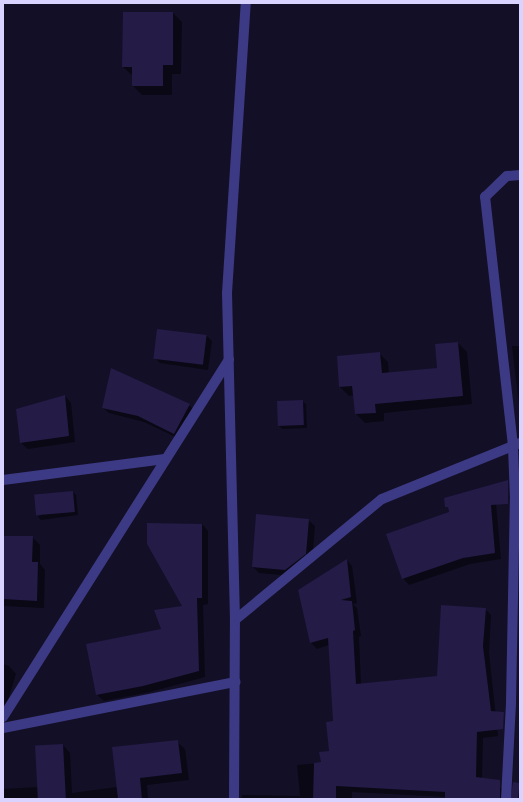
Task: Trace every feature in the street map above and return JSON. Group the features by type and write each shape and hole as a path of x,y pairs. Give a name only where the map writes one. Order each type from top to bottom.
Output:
{"street":[{"path":"234,799 235,620 228,293 246,3"},
{"path":"506,799 511,702 516,444 485,197 507,176 520,175"},
{"path":"3,717 229,358"},
{"path":"235,620 382,499 516,444"},
{"path":"3,480 165,459"},
{"path":"3,728 235,682"}],"building":[{"path":"123,12 173,12 173,65 163,65 163,86 132,86 132,67 122,67"},
{"path":"157,329 207,335 203,365 153,359"},
{"path":"458,342 463,396 375,404 376,413 355,414 352,386 339,387 337,356 380,352 382,373 437,368 435,344"},
{"path":"111,368 190,404 174,434 138,416 102,408"},
{"path":"65,395 69,436 20,443 16,409"},
{"path":"303,400 304,425 278,426 277,401"},
{"path":"508,480 508,504 491,505 495,553 463,558 402,579 386,534 449,512 448,507 445,507 444,498"},
{"path":"73,491 75,512 36,515 34,494"},
{"path":"256,514 309,519 306,554 285,570 252,567"},
{"path":"147,523 202,524 202,598 197,598 199,671 143,686 96,695 86,644 161,629 154,610 182,606 147,544"},
{"path":"3,536 33,536 32,562 38,562 37,601 3,599"},
{"path":"347,559 351,597 341,600 352,601 355,630 353,631 356,684 437,676 441,605 486,608 483,646 491,711 504,712 503,729 477,732 476,777 500,780 500,799 445,799 445,792 336,786 336,799 313,799 314,763 321,762 319,752 329,751 326,722 333,721 328,638 310,643 298,590"},
{"path":"178,740 182,773 140,778 142,799 118,799 112,747"},
{"path":"63,744 66,799 38,799 35,745"},
{"path":"513,782 520,783 518,799 511,799"}]}
